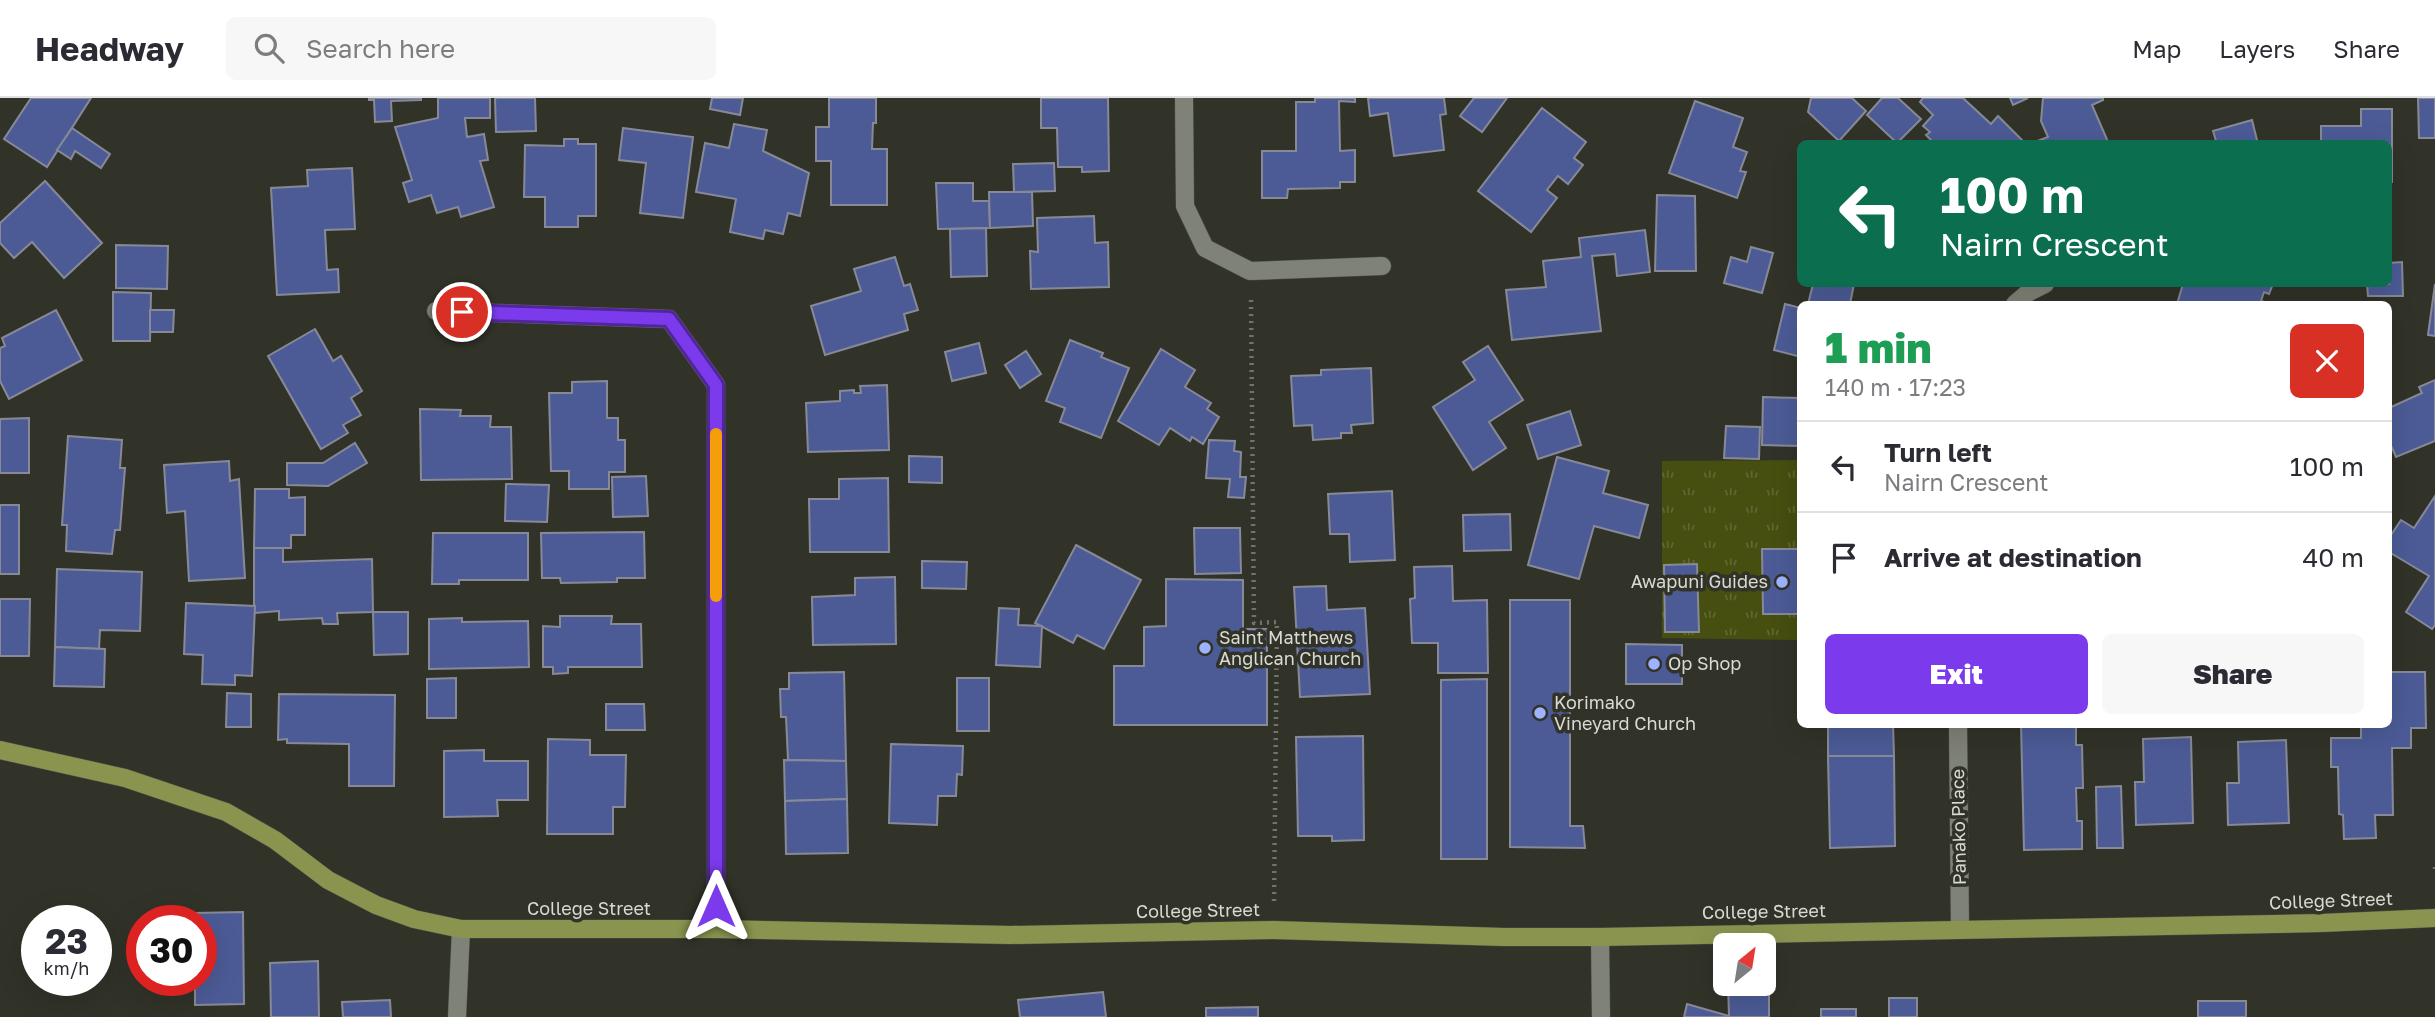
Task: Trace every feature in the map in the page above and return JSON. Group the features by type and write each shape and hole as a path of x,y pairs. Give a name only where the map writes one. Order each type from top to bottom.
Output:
{"main road":[{"name":"College Street","path":"0,750 125,778 226,812 275,840 328,880 376,905 414,919 461,929 716,929 1011,935 1274,930 1600,937 2322,923 2435,918"}],"street":[{"path":"1184,98 1185,206 1205,248 1250,271 1382,266"},
{"path":"2018,301 2039,287"},
{"path":"436,311 669,319 716,385 716,929"},
{"name":"Panako Place","path":"1958,728 1960,929"},
{"path":"457,1017 461,929"},
{"path":"1600,937 1601,1017"}],"path":[{"path":"1250,271 1254,623 1277,622 1274,930"},
{"path":"2435,867 2435,874"}],"green space":[{"path":"1797,460 1797,640 1662,638 1662,461"}],"building":[{"path":"31,98 91,98 47,167 4,139"},
{"path":"369,98 421,100 391,101 392,121 375,122 374,100"},
{"path":"438,98 490,98 490,118 465,118 467,137 484,134 488,160 480,161 494,207 461,217 458,207 437,213 431,195 409,202 403,183 412,180 395,127 438,118"},
{"path":"495,98 535,98 536,131 496,132"},
{"path":"712,98 743,98 740,115 710,109"},
{"path":"829,98 876,98 872,149 887,149 887,205 831,205 831,161 816,161 816,127 829,127"},
{"path":"1041,98 1108,98 1109,171 1082,172 1082,167 1058,167 1057,128 1041,128"},
{"path":"1315,98 1355,98 1355,102 1339,101 1340,151 1355,150 1355,182 1340,182 1340,188 1288,189 1287,198 1262,198 1262,151 1296,151 1296,102 1315,102"},
{"path":"1368,98 1444,98 1446,114 1440,115 1444,150 1394,156 1388,113 1370,116"},
{"path":"1474,98 1507,98 1482,132 1460,116"},
{"path":"1811,98 1852,98 1866,111 1840,140 1808,112"},
{"path":"1882,98 1898,98 1921,119 1900,140 1894,140 1867,115"},
{"path":"1923,98 1963,98 1991,124 1998,116 2022,140 1931,140 1926,135 1930,132 1923,126 1933,115 1920,102"},
{"path":"2010,98 2028,98 2013,105"},
{"path":"2043,98 2103,98 2092,105 2107,140 2040,140 2048,137 2041,121"},
{"path":"2418,98 2435,98 2435,138 2419,138"},
{"path":"1695,101 1743,118 1733,147 1747,152 1740,171 1746,172 1737,198 1669,173"},
{"path":"1542,108 1586,142 1574,158 1583,165 1568,184 1558,176 1547,190 1557,198 1531,232 1478,191"},
{"path":"2361,109 2392,109 2392,140 2321,140 2321,126 2361,126"},
{"path":"2252,120 2257,140 2216,140 2213,131"},
{"path":"734,124 767,130 763,151 809,173 800,216 788,213 783,234 765,230 763,239 730,232 736,199 696,192 705,143 729,148"},
{"path":"72,128 110,154 101,168 75,151 71,159 57,150"},
{"path":"623,128 693,137 683,218 640,213 646,163 619,160"},
{"path":"564,139 578,139 578,144 596,144 596,216 578,216 578,227 545,227 545,197 524,197 525,145 564,146"},
{"path":"1054,163 1055,191 1014,192 1013,164"},
{"path":"352,168 355,229 325,230 327,270 338,269 339,292 277,295 271,188 308,186 307,170"},
{"path":"45,181 102,243 64,278 32,242 14,258 0,243 0,223"},
{"path":"936,183 973,183 973,201 989,201 990,228 938,229"},
{"path":"989,192 1032,192 1033,226 990,228"},
{"path":"1657,195 1695,196 1696,271 1655,271"},
{"path":"1094,216 1095,243 1108,242 1109,287 1031,289 1030,251 1038,252 1037,218"},
{"path":"986,228 987,276 951,277 950,229"},
{"path":"1645,230 1650,272 1617,276 1615,254 1592,256 1601,331 1512,340 1506,290 1546,287 1543,261 1581,257 1579,238"},
{"path":"116,245 168,246 167,289 116,288"},
{"path":"1751,247 1773,253 1762,293 1724,283 1731,257 1747,262"},
{"path":"895,257 904,286 910,284 918,310 904,314 908,330 825,355 811,306 861,291 854,269"},
{"path":"2402,262 2403,296 2368,296 2367,287 2392,287 2392,263"},
{"path":"2435,284 2435,336 2428,335"},
{"path":"1812,287 1853,287 1851,301 1809,301"},
{"path":"2182,287 2272,287 2269,294 2264,292 2261,301 2178,301"},
{"path":"113,292 151,293 150,341 113,341"},
{"path":"1785,304 1797,307 1797,356 1774,350"},
{"path":"56,310 82,360 9,399 0,381 0,348 5,346 2,338"},
{"path":"150,310 174,310 173,332 150,332"},
{"path":"315,329 333,361 341,356 362,391 351,398 361,415 343,425 348,433 321,449 268,356"},
{"path":"1070,340 1103,353 1101,357 1129,368 1101,438 1060,422 1065,408 1046,401"},
{"path":"979,343 986,373 952,381 945,352"},
{"path":"1488,346 1523,400 1489,422 1506,448 1473,470 1433,407 1475,380 1463,362"},
{"path":"1161,349 1195,370 1185,387 1211,403 1207,409 1219,417 1203,444 1192,437 1190,441 1170,428 1159,445 1118,421"},
{"path":"1026,351 1041,374 1020,388 1005,365"},
{"path":"1371,368 1373,423 1351,425 1352,433 1341,433 1341,438 1313,440 1312,425 1294,426 1291,376 1321,375 1321,370"},
{"path":"2435,380 2435,441 2396,457 2392,448 2392,407 2422,393 2419,387"},
{"path":"607,381 607,418 618,418 618,440 625,440 625,472 609,472 609,489 569,489 569,471 551,471 549,393 572,393 572,382"},
{"path":"887,385 889,450 808,452 806,403 840,401 840,391 854,390 854,393 861,393 860,386"},
{"path":"1763,397 1797,398 1797,446 1762,445"},
{"path":"420,409 461,410 460,416 491,416 490,427 511,427 512,479 421,480"},
{"path":"1570,411 1581,445 1538,459 1527,425"},
{"path":"29,418 29,473 0,473 0,419"},
{"path":"1726,426 1760,427 1759,459 1724,458"},
{"path":"68,436 122,440 120,468 125,468 120,530 115,530 112,554 66,551 67,525 62,525"},
{"path":"1209,440 1235,441 1234,451 1241,452 1240,477 1246,477 1244,498 1228,497 1230,479 1206,478"},
{"path":"355,443 367,463 328,486 287,485 287,463 323,463"},
{"path":"909,456 942,457 942,483 909,482"},
{"path":"1557,457 1609,471 1603,493 1648,505 1639,538 1594,526 1579,579 1528,565"},
{"path":"229,461 230,481 239,479 245,578 189,581 185,511 167,513 164,465"},
{"path":"646,476 648,516 613,517 612,477"},
{"path":"888,478 889,552 810,552 809,499 839,499 839,479"},
{"path":"506,484 549,485 547,522 505,521"},
{"path":"255,489 289,489 289,498 305,497 305,535 291,535 291,548 254,548"},
{"path":"1392,491 1395,560 1350,562 1349,534 1330,534 1328,494"},
{"path":"2435,496 2435,625 2432,629 2406,612 2429,576 2392,554 2392,534 2401,520 2414,528"},
{"path":"0,505 19,505 19,574 0,574"},
{"path":"1510,514 1511,550 1464,551 1463,515"},
{"path":"1194,528 1240,528 1241,573 1195,574"},
{"path":"644,532 645,578 617,578 617,582 561,583 560,578 542,578 541,533"},
{"path":"433,533 528,533 528,580 459,580 459,584 432,584"},
{"path":"1076,545 1141,580 1104,649 1077,635 1073,643 1035,623"},
{"path":"254,548 283,548 283,562 372,559 373,612 337,613 338,624 323,624 322,618 279,620 279,611 254,613"},
{"name":"Awapuni Guides","path":"1762,549 1797,549 1797,614 1763,614"},
{"path":"922,561 967,562 966,589 922,588"},
{"path":"1697,564 1699,632 1665,632 1664,565"},
{"path":"1452,566 1453,601 1487,600 1488,673 1438,673 1438,643 1412,643 1410,599 1415,598 1414,567"},
{"path":"57,569 142,572 140,631 100,630 99,649 55,647"},
{"path":"895,577 896,644 813,645 812,597 855,595 855,578"},
{"name":"Saint Matthews Anglican Church","path":"1166,579 1243,580 1243,629 1267,629 1267,725 1114,725 1114,666 1144,666 1144,627 1166,626"},
{"path":"1326,586 1327,610 1365,608 1370,694 1300,697 1294,587"},
{"path":"0,599 30,599 29,656 0,656"},
{"name":"Korimako Vineyard Church","path":"1510,600 1570,600 1570,826 1583,826 1585,848 1510,847"},
{"path":"186,603 255,606 252,676 235,675 235,685 202,684 203,655 184,654"},
{"path":"999,608 1019,609 1018,625 1042,626 1040,667 996,665"},
{"path":"373,612 408,612 408,654 374,655"},
{"path":"560,616 612,616 611,624 641,624 642,667 568,667 568,673 553,674 553,667 543,667 543,626 560,627"},
{"path":"462,618 462,622 528,621 529,667 429,669 429,619"},
{"name":"Op Shop","path":"1626,644 1682,645 1682,684 1626,684"},
{"path":"55,647 105,649 104,687 54,686"},
{"path":"844,672 846,761 788,760 786,717 781,717 780,689 789,689 789,673"},
{"path":"2392,672 2425,672 2426,728 2411,728 2411,748 2392,748 2393,815 2375,815 2376,838 2344,839 2343,815 2339,814 2338,767 2331,767 2331,738 2361,738 2361,728 2392,728"},
{"path":"456,678 456,718 427,718 427,679"},
{"path":"957,678 989,678 989,731 957,731"},
{"path":"1487,679 1487,859 1441,859 1441,680"},
{"path":"227,693 251,694 251,727 226,727"},
{"path":"279,694 395,695 394,786 349,786 349,744 287,743 287,739 278,740"},
{"path":"606,704 644,704 645,730 606,730"},
{"path":"1828,728 1893,728 1894,756 1828,756"},
{"path":"2021,728 2076,728 2076,745 2082,745 2083,788 2076,788 2077,821 2082,821 2082,849 2024,850"},
{"path":"1363,736 1364,840 1332,841 1332,836 1298,836 1296,737"},
{"path":"2191,737 2193,823 2136,825 2135,782 2144,782 2143,739"},
{"path":"548,739 590,740 590,755 626,755 625,807 613,807 613,834 547,834"},
{"path":"2286,740 2289,823 2228,825 2227,783 2239,783 2238,742"},
{"path":"891,744 963,746 962,775 957,774 956,796 938,796 937,825 889,823"},
{"path":"484,750 484,761 528,761 528,800 497,800 498,816 444,817 444,751"},
{"path":"1828,756 1894,756 1895,846 1830,848"},
{"path":"784,760 846,761 847,799 785,801"},
{"path":"2121,786 2123,848 2097,848 2096,787"},
{"path":"847,799 848,853 786,854 785,801"},
{"path":"243,912 244,1004 195,1005 195,996 217,996 217,913"},
{"path":"318,961 319,1017 271,1017 270,963"},
{"path":"1103,992 1106,1017 1020,1017 1018,1000"},
{"path":"1728,996 1769,996 1769,1017 1684,1017 1687,1004 1729,1016"},
{"path":"1889,998 1917,998 1917,1017 1889,1017"},
{"path":"390,1000 391,1017 343,1017 342,1002"},
{"path":"2198,1001 2246,1001 2246,1017 2198,1017"},
{"path":"1258,1007 1258,1017 1206,1017 1206,1008"},
{"path":"1821,1009 1856,1009 1856,1017 1821,1017"}],"slow traffic":[{"path":"716,434 716,596"}],"place":[{"name":"Awapuni Guides","path":"1782,582"},
{"name":"Saint Matthews Anglican Church","path":"1205,648"},
{"name":"Op Shop","path":"1654,664"},
{"name":"Korimako Vineyard Church","path":"1540,713"}],"route":[{"path":"462,312 669,319 716,385 716,906"}]}
